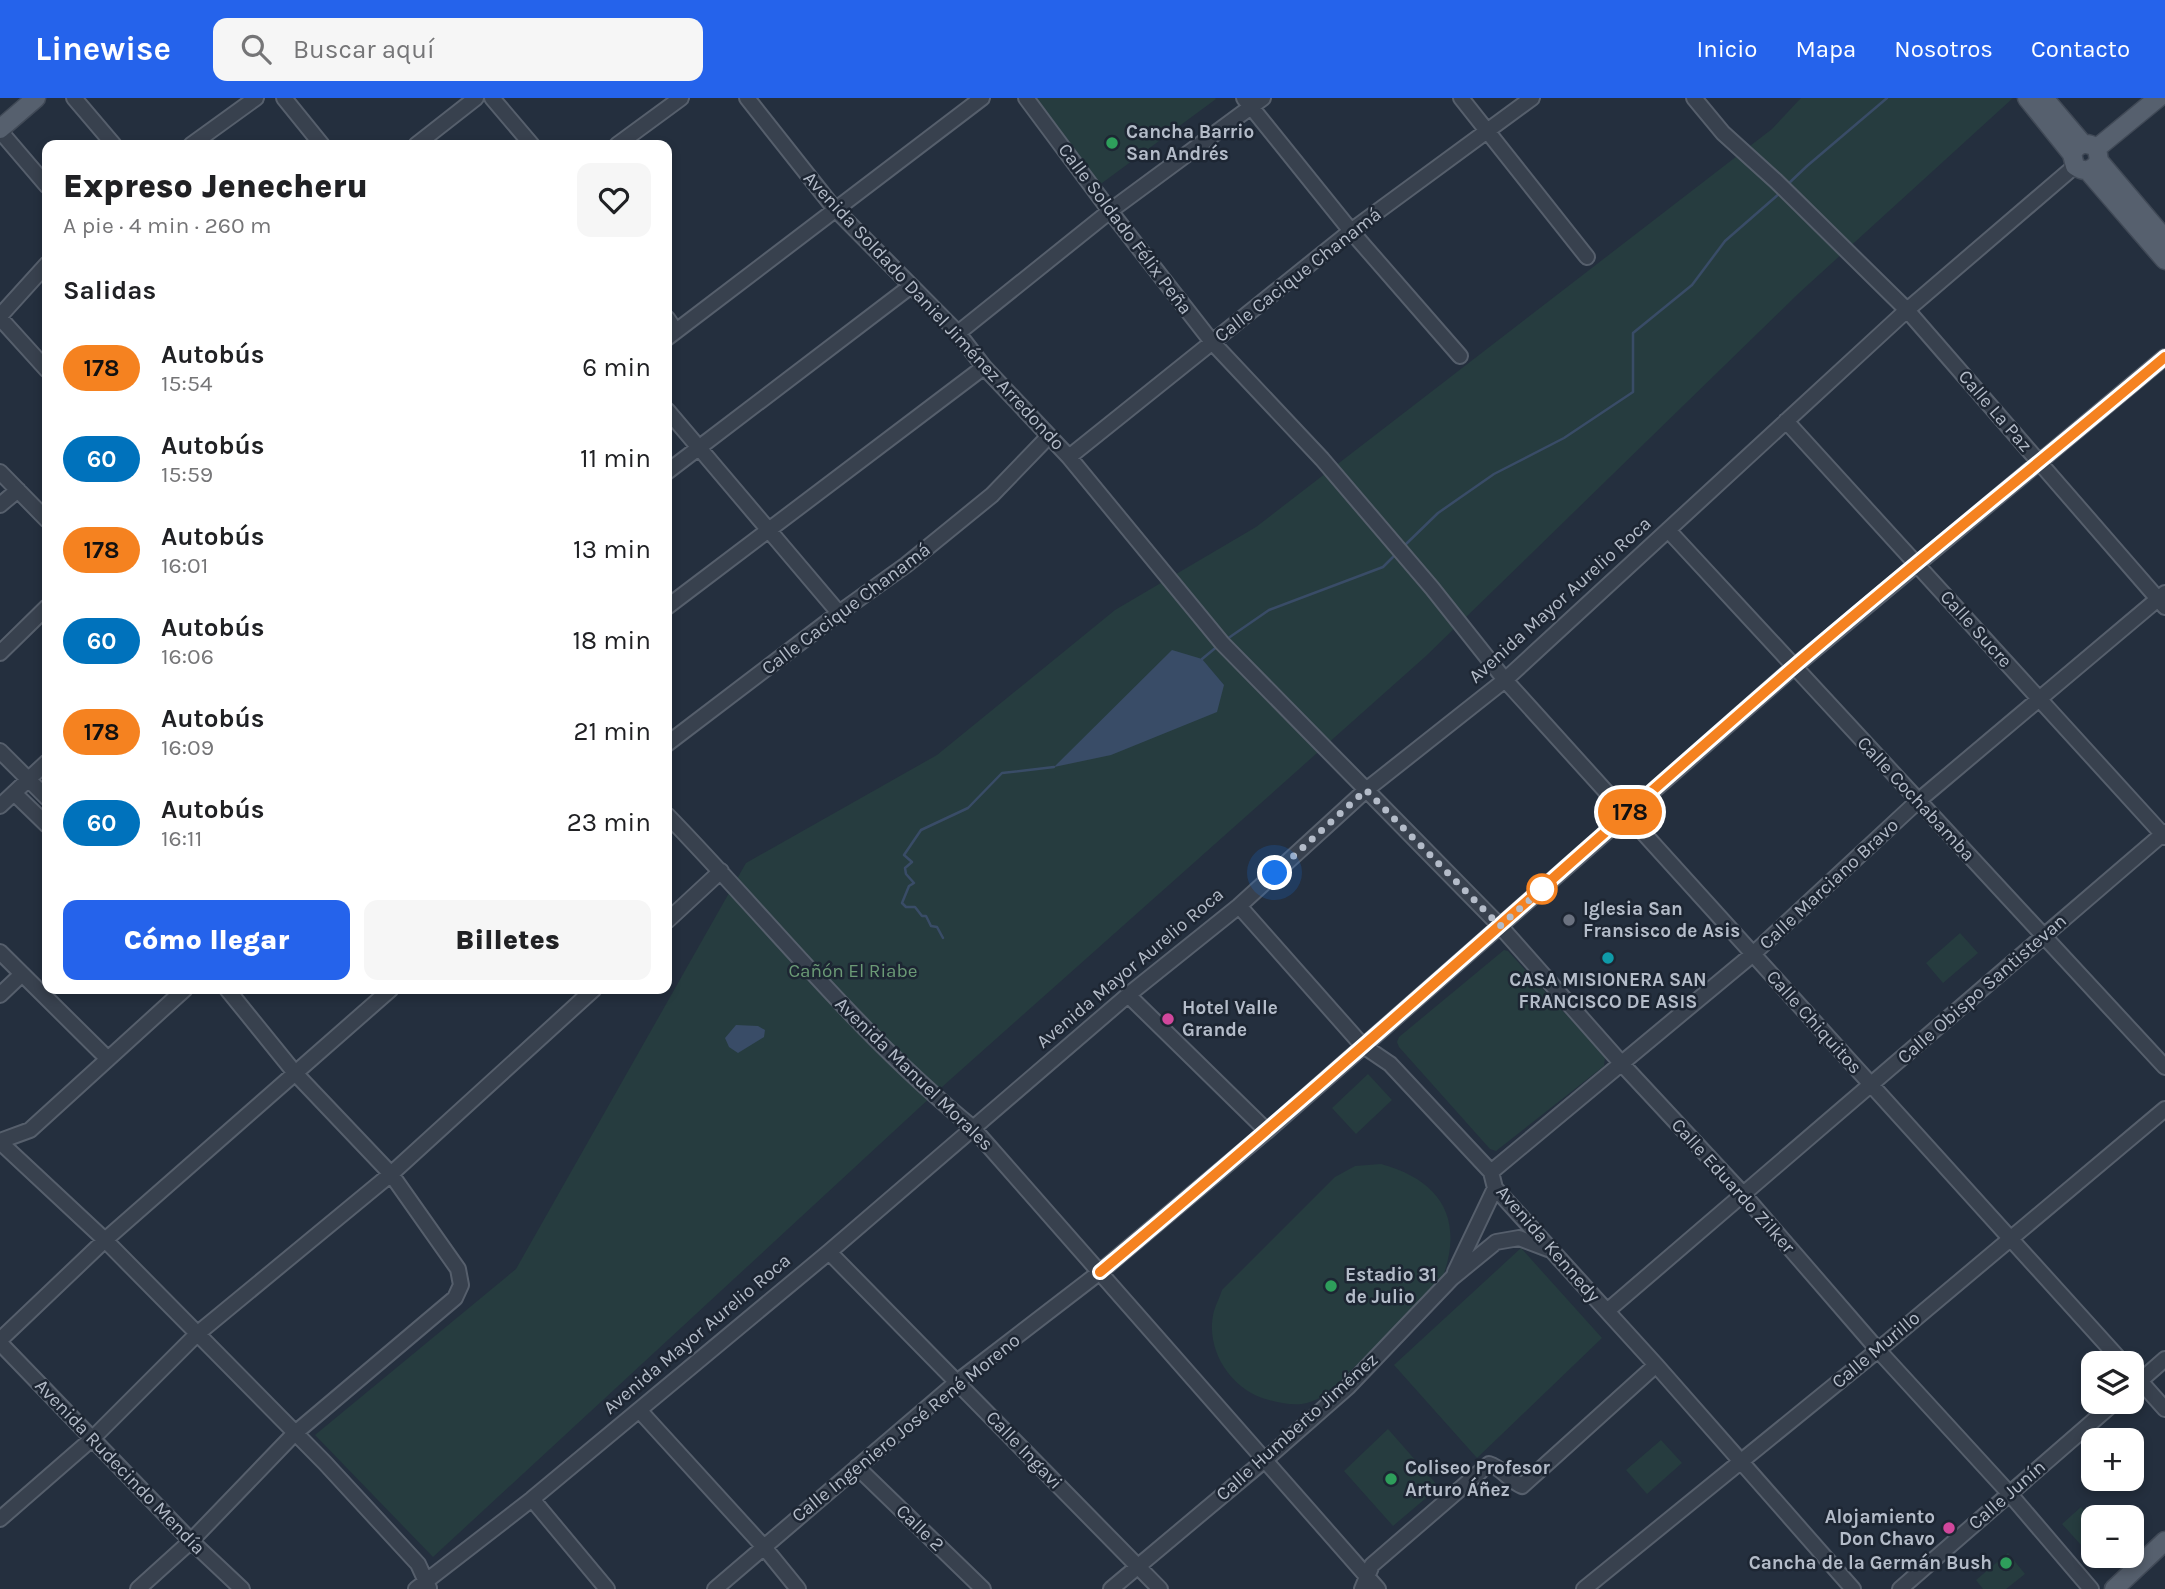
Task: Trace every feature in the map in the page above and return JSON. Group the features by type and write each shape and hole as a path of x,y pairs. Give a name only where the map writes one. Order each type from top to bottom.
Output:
{"main road":[{"path":"0,113 18,98"},
{"path":"0,130 36,98"},
{"path":"2027,98 2165,239"},
{"path":"2043,98 2165,260"},
{"name":"Avenida Mayor Aurelio Roca","path":"2086,157 2158,98"},
{"path":"2115,1589 2165,1541"},
{"path":"2126,1589 2165,1555"}],"street":[{"path":"74,98 110,140"},
{"path":"198,140 256,98"},
{"path":"284,98 318,140"},
{"path":"422,140 476,98"},
{"path":"492,98 528,140"},
{"path":"624,140 681,98"},
{"name":"Avenida Soldado Daniel Jiménez Arredondo","path":"747,98 834,208 958,333 984,367 1069,457 1222,643 1366,790"},
{"path":"672,333 982,98"},
{"name":"Calle Soldado Félix Peña","path":"1026,98 1212,342 1322,459 1406,557"},
{"path":"1461,98 1587,257"},
{"name":"Calle Cacique Chanamá","path":"1069,457 1351,231 1532,98"},
{"name":"Calle La Paz","path":"1694,98 1723,132 1907,310 2163,600"},
{"path":"958,333 1252,101 1351,231 1460,356"},
{"path":"0,130 42,180"},
{"name":"Avenida Mayor Aurelio Roca","path":"424,1586 829,1252 1128,995 1239,906 1366,790 1505,680 1907,310 2086,157"},
{"path":"42,270 0,317 42,364"},
{"path":"672,468 911,286"},
{"name":"Calle Ingeniero José René Moreno","path":"715,1589 957,1382 1100,1272 1267,1131 1794,667 2165,357"},
{"path":"672,603 984,367"},
{"path":"672,416 839,613"},
{"name":"Calle Sucre","path":"1786,421 2164,834"},
{"name":"Calle Cacique Chanamá","path":"672,740 906,565 992,495 1049,436"},
{"path":"0,471 42,515"},
{"path":"0,505 18,490"},
{"name":"Calle Cochabamba","path":"1668,530 2165,1068"},
{"name":"Calle Chiquitos","path":"1406,557 1505,680 2112,1351"},
{"name":"Calle Marciano Bravo","path":"1491,1172 1753,954 1918,800 2163,600"},
{"path":"0,653 42,612"},
{"path":"0,751 42,793"},
{"path":"0,806 42,767"},
{"name":"Calle Eduardo Zilker","path":"1366,790 1500,926 1622,1064 1744,1194 1878,1350 2009,1493 2091,1589"},
{"path":"14,793 42,820"},
{"name":"Avenida Manuel Morales","path":"672,820 861,1026 933,1095 972,1127 1266,1459 1364,1583 1378,1589"},
{"name":"Calle Obispo Santistevan","path":"1607,1311 2164,834"},
{"path":"672,916 721,871"},
{"name":"Avenida Kennedy","path":"1239,906 1362,1045 1390,1064 1491,1172 1495,1188 1656,1365 1853,1589"},
{"path":"0,952 42,994"},
{"path":"0,995 22,974"},
{"path":"42,994 108,1059"},
{"path":"180,994 30,1130 0,1142 105,1240 325,1463 418,1564 424,1586"},
{"path":"138,1589 191,1541 294,1434 455,1298 461,1285 458,1269 391,1174 295,1073 231,994"},
{"path":"0,1341 105,1240 385,994"},
{"path":"0,1519 93,1438 197,1334 391,1174 587,994"},
{"path":"1128,995 1267,1131"},
{"name":"Calle Murillo","path":"1584,1589 1878,1350 2165,1109"},
{"path":"1452,1278 1495,1188"},
{"name":"Calle Humberto Jiménez","path":"1111,1589 1348,1387 1452,1278 1496,1242 1519,1238 1552,1251"},
{"name":"Calle Ingavi","path":"829,1252 1160,1589"},
{"name":"Avenida Rudecindo Mendía","path":"0,1341 191,1541 242,1589"},
{"path":"2144,1373 2165,1359"},
{"path":"1364,1583 1372,1565 1489,1464 1498,1466 1513,1482 1522,1486 1656,1365"},
{"path":"2144,1389 2165,1409"},
{"path":"639,1410 763,1546 798,1589"},
{"name":"Calle Junín","path":"1900,1589 2101,1414"},
{"name":"Calle 2","path":"856,1467 984,1589"},
{"path":"531,1499 607,1589"}],"green space":[{"name":"Cañón El Riabe","path":"1801,98 2013,98 1799,293 1426,656 933,1095 433,1557 315,1435 516,1269 746,863 937,755 1115,610 1256,527 1772,129"},
{"name":"Cancha Barrio San Andrés","path":"1216,99 1098,186 1035,100"},
{"path":"1960,933 1978,953 1943,983 1926,963"},
{"path":"1504,950 1508,951 1605,1057 1604,1066 1496,1151 1490,1149 1397,1042 1399,1037"},
{"path":"1368,1074 1392,1100 1356,1134 1332,1108"},
{"name":"Estadio 31 de Julio","path":"1381,1164 1420,1181 1434,1193 1443,1206 1449,1222 1450,1240 1448,1260 1441,1282 1327,1394 1298,1404 1278,1402 1255,1395 1232,1378 1217,1353 1212,1325 1222,1290 1335,1177 1355,1166"},
{"path":"1521,1248 1602,1338 1477,1458 1394,1365"},
{"name":"Coliseo Profesor Arturo Áñez","path":"1388,1429 1439,1487 1393,1526 1344,1471"},
{"path":"1661,1440 1682,1463 1647,1494 1626,1470"},
{"path":"2081,1507 2081,1545 2062,1524"},
{"name":"Cancha de la Germán Bush","path":"2008,1553 2025,1574 2006,1589 1983,1589 1976,1580"}],"water":[{"path":"1172,650 1202,659 1224,685 1217,712 1111,755 1054,767"},
{"path":"736,1025 758,1026 765,1030 764,1037 738,1053 729,1047 725,1038"}],"waterway":[{"path":"1787,185 1887,98"},
{"path":"1404,546 1438,513 1494,474 1564,438 1633,392 1633,333 1692,285 1725,241 1780,193"},
{"path":"1227,639 1269,610 1383,567 1397,553"},
{"path":"1202,659 1219,645"},
{"path":"943,938 937,927 931,926 926,916 922,916 915,907 906,907 902,903 909,886 914,883 906,874 905,868 912,862 904,855 921,830 968,808 1002,773 1054,767"}],"bus line":[{"name":"178","path":"1100,1272 1267,1131 1794,667 2165,357"}],"place":[{"name":"Cancha Barrio San Andrés","path":"1112,143"},
{"name":"Iglesia San Fransisco de Asis","path":"1569,920"},
{"name":"CASA MISIONERA SAN FRANCISCO DE ASIS","path":"1608,958"},
{"name":"Hotel Valle Grande","path":"1168,1019"},
{"name":"Estadio 31 de Julio","path":"1331,1286"},
{"name":"Coliseo Profesor Arturo Áñez","path":"1391,1479"},
{"name":"Alojamiento Don Chavo","path":"1949,1528"},
{"name":"Cancha de la Germán Bush","path":"2006,1563"}],"route":[{"path":"1275,873 1366,790 1500,926 1542,889"}]}
